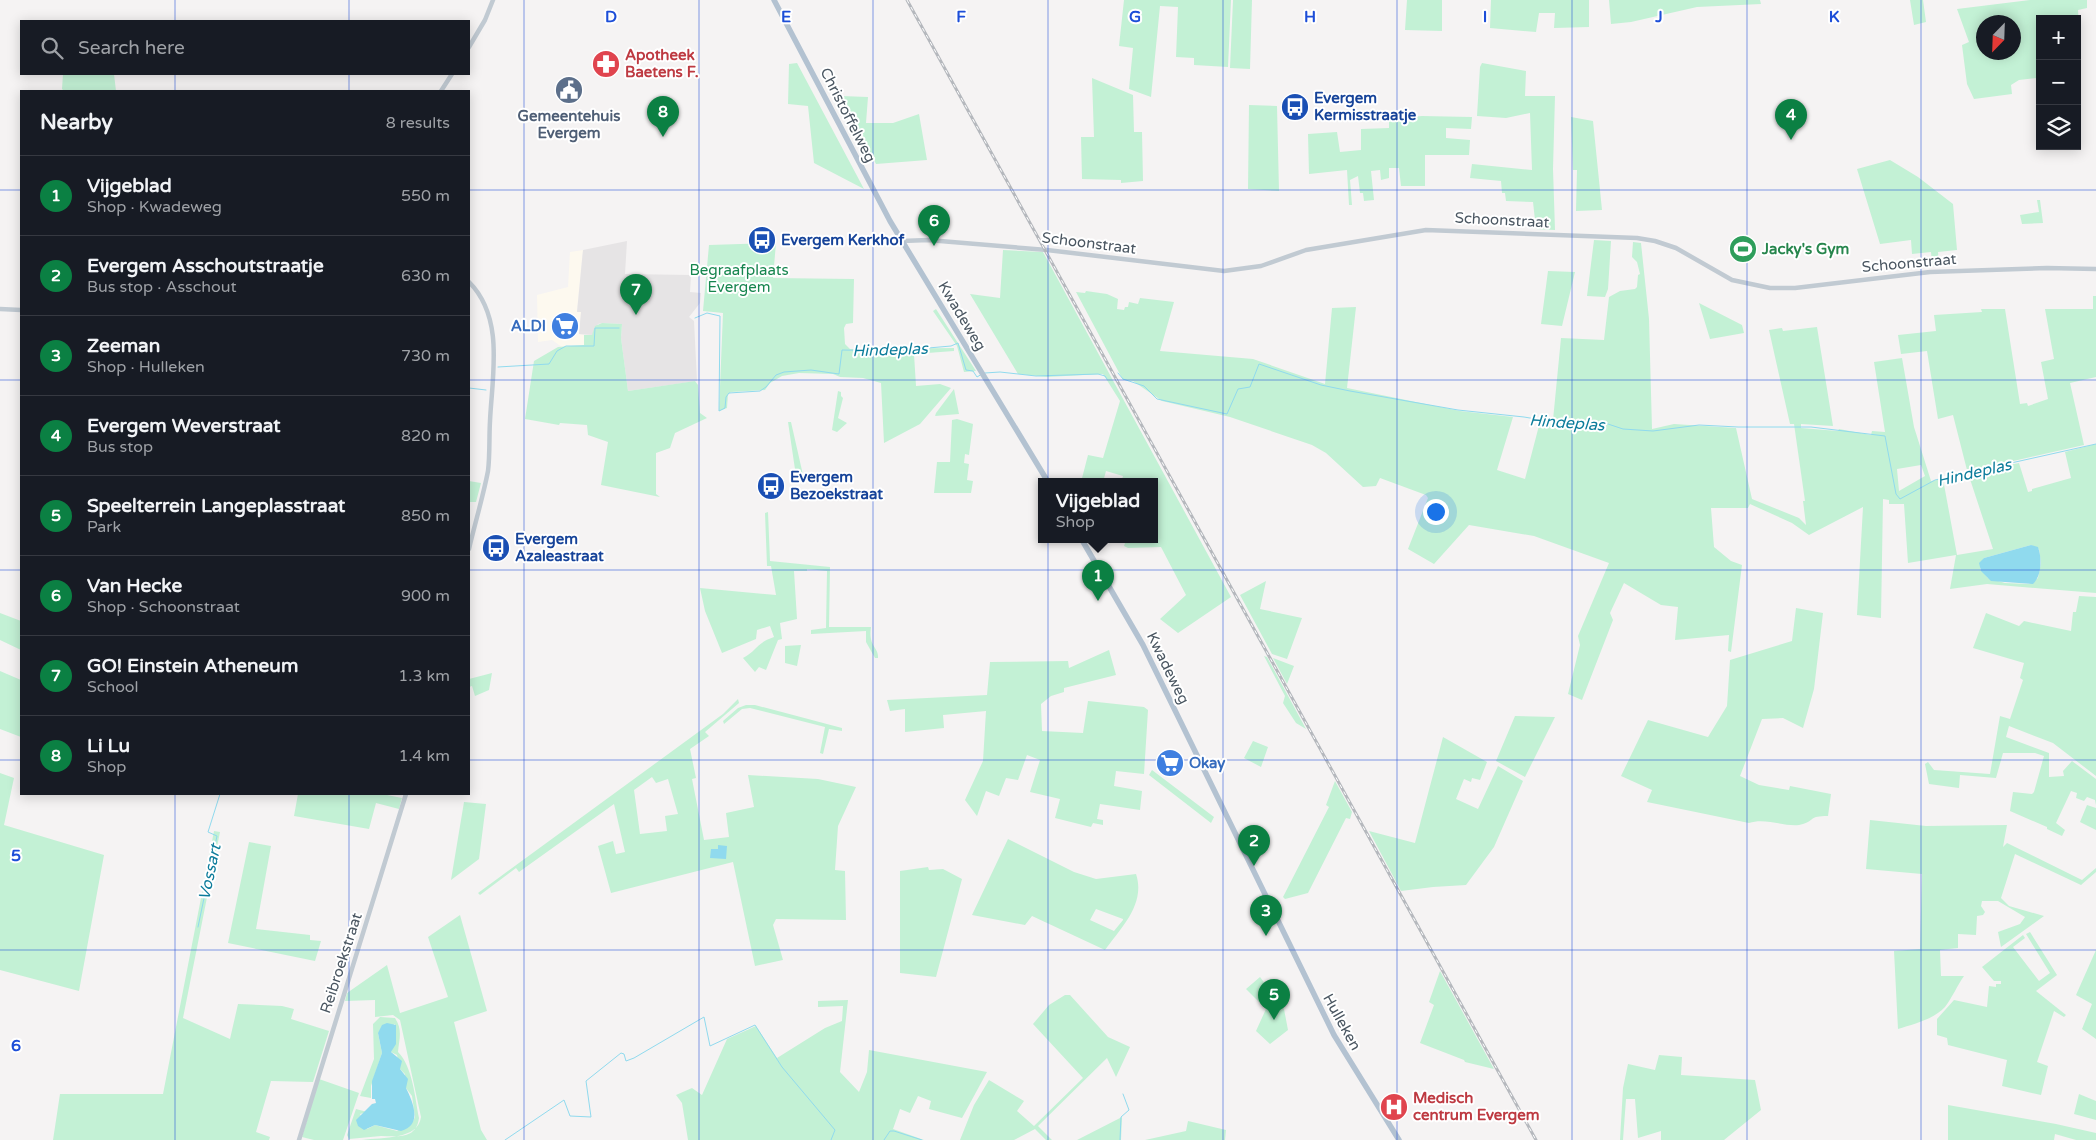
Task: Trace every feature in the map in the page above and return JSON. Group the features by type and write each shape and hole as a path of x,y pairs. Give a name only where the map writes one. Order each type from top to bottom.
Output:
{"main road":[{"name":"Christoffelweg","path":"774,0 902,241"},
{"name":"Kwadeweg","path":"902,241 1046,478"},
{"name":"Kwadeweg","path":"1084,543 1143,645 1272,912"},
{"name":"Hulleken","path":"1272,912 1334,1035 1399,1140"}],"street":[{"path":"470,45 485,20 493,0"},
{"path":"442,90 451,75"},
{"name":"Schoonstraat","path":"902,241 928,240 1048,250 1224,271 1261,266 1306,250 1426,230 1637,238 1655,241 1676,248 1740,282 1779,289 1936,272 2047,268 2096,269"},
{"path":"470,283 478,292 488,313 494,351 488,465 470,545"},
{"path":"0,309 20,310"},
{"name":"Reibroekstraat","path":"299,1140 406,795"}],"shaded area":[{"path":"627,241 625,274 691,275 690,292 701,293 700,303 689,317 694,321 697,381 628,391 621,338 622,324 602,323 598,324 592,335 579,334 581,312 577,312 583,250"},
{"path":"583,250 577,311 581,312 579,334 584,335 584,345 562,347 552,340 538,342 537,295 568,287 570,252"}],"green space":[{"path":"1124,0 1231,0 1228,67 1194,65 1194,58 1176,57 1178,7 1160,6 1151,97 1129,89 1133,48 1119,46"},
{"path":"1233,0 1252,0 1250,69 1230,68"},
{"path":"1407,0 1442,0 1442,31 1405,30"},
{"path":"1491,0 1589,0 1589,27 1554,28 1555,13 1539,13 1536,32 1490,28"},
{"path":"1609,0 1760,0 1761,4 1697,7 1631,22 1611,24"},
{"path":"1910,0 1923,0 1926,22 1914,25"},
{"path":"2030,0 2087,0 2087,8 2078,10 2078,15 2036,15 2036,78 2019,80 2011,85 2012,94 1974,99 1967,84 1962,45 1969,42 1957,9"},
{"path":"797,63 864,189 814,163 808,106 788,104 789,64"},
{"path":"1482,63 1526,71 1525,96 1555,96 1553,169 1555,230 1536,229 1533,202 1506,201 1505,193 1502,193 1501,181 1470,178 1472,164 1532,170 1530,113 1506,118 1477,116 1480,67"},
{"path":"63,75 114,75 116,90 62,89"},
{"path":"1092,78 1133,95 1134,132 1142,132 1143,181 1121,183 1121,180 1082,179 1081,137 1094,137"},
{"path":"841,96 868,97 866,123 893,123 919,114 927,160 876,164"},
{"path":"1249,105 1277,106 1279,191 1248,189"},
{"path":"1422,116 1472,117 1471,129 1446,128 1446,138 1470,140 1469,155 1425,155 1425,186 1401,186 1399,168 1389,168 1389,178 1381,180 1380,170 1371,171 1374,200 1364,201 1363,193 1360,193 1358,176 1350,180 1352,205 1349,205 1347,170 1309,174 1308,134 1337,132 1340,152 1361,150 1361,129 1389,128 1389,119"},
{"path":"1571,117 1593,121 1602,210 1576,211 1577,170 1573,170"},
{"path":"1890,160 1918,177 1953,204 1957,250 1938,252 1939,263 1942,266 1930,266 1932,263 1931,252 1912,254 1911,240 1880,244 1857,169"},
{"path":"2037,200 2040,200 2043,223 2022,224 2020,215 2039,212"},
{"path":"1594,240 1611,241 1608,289 1605,297 1587,296"},
{"path":"1633,242 1641,243 1649,319 1652,429 1674,424 1736,428 1752,499 1799,518 1806,525 1803,501 1805,501 1794,424 1790,424 1769,330 1782,328 1783,331 1817,327 1833,426 1801,424 1801,428 1838,431 1839,429 1871,435 1872,431 1885,432 1874,362 1902,358 1914,427 1931,481 1943,479 1957,555 1993,549 1968,473 1986,469 1986,467 1967,470 1953,415 1938,419 1927,351 1901,354 1898,335 1936,331 1934,315 1982,312 1981,309 2005,309 2020,404 2027,403 2028,406 2048,399 2041,362 2054,359 2045,309 2093,309 2093,296 2096,296 2096,377 2070,383 2084,445 2009,462 2009,465 2019,463 2028,492 2032,491 2032,489 2071,478 2065,452 2096,444 2096,593 1987,584 1950,589 1956,555 1908,563 1904,504 1889,504 1889,500 1883,499 1881,618 1857,615 1863,507 1809,535 1792,523 1750,504 1748,508 1711,508 1714,547 1731,561 1742,565 1731,652 1728,651 1729,635 1675,640 1678,607 1661,605 1624,583 1610,613 1613,620 1582,700 1568,694 1580,645 1578,636 1609,563 1534,536 1469,525 1434,564 1408,549 1428,498 1426,495 1380,478 1376,486 1363,487 1326,453 1312,445 1230,417 1162,401 1133,381 1123,380 1076,292 1085,293 1086,291 1107,294 1118,299 1117,309 1124,310 1125,307 1128,307 1129,302 1138,304 1140,298 1174,302 1160,351 1253,359 1325,384 1332,308 1356,307 1347,388 1460,411 1513,417 1497,470 1525,479 1541,418 1553,420 1561,338 1604,340 1609,297 1620,291 1637,287 1638,275 1640,274 1637,262 1632,257","holes":["1921,465 1925,476 1899,491 1897,469","2031,545 2039,549 2041,563 2038,578 2029,584 2005,583 1988,578 1980,569 1984,558"]},
{"name":"Begraafplaats Evergem","path":"776,243 773,278 854,279 853,323 846,324 844,328 845,344 850,349 954,348 954,351 914,354 916,386 940,384 951,388 920,424 884,443 881,383 863,378 840,377 833,374 799,373 782,376 770,383 765,390 731,392 728,394 727,408 719,411 723,313 703,311 709,245"},
{"path":"1003,250 1043,252 1231,597 1178,633 1160,619 1186,595 1161,547 1128,548 1124,546 1125,543 1158,543 1158,478 1122,478 1123,476 1106,471 1104,478 1082,478 1088,455 1103,458 1120,401 1103,374 1047,377 1018,374 970,294 1000,298"},
{"path":"1548,271 1575,272 1562,326 1541,324"},
{"path":"1699,303 1742,325 1744,333 1710,339"},
{"path":"936,309 976,371 964,372 957,346 933,311"},
{"path":"602,323 622,324 621,338 628,391 695,381 698,385 700,413 707,418 675,433 670,448 656,453 656,494 660,497 601,485 608,442 588,435 587,425 560,423 559,425 525,419 534,361 558,347 584,345 584,335 592,335 595,326"},
{"path":"954,389 959,414 935,416 936,413"},
{"path":"838,391 841,392 843,398 838,418 847,423 837,432 832,430"},
{"path":"957,419 973,424 969,455 965,454 964,463 969,464 967,480 973,481 971,493 934,493 937,462 950,462 952,420"},
{"path":"788,422 791,422 803,475 796,476"},
{"path":"470,481 481,483 476,502 470,502"},
{"path":"768,512 770,561 830,567 829,627 871,627 871,639 878,658 875,658 866,642 866,631 811,634 811,630 826,628 827,571 807,569 807,571 794,571 797,619 780,623 782,639 778,640 766,670 759,667 755,672 743,658 760,644 774,637 770,626 757,630 756,639 722,653 705,611 700,588 776,595 771,566 767,566 765,513"},
{"path":"1266,581 1260,609 1302,618 1287,659 1272,654 1240,595"},
{"path":"2079,596 2096,597 2096,776 2053,743 2009,726 2006,737 2049,753 2049,777 2064,776 2063,771 2072,761 2096,779 2096,805 2095,800 2087,797 2084,801 2076,798 2077,793 2071,791 2056,823 2065,830 2062,836 2047,829 2047,827 2010,811 2013,792 2032,794 2034,792 2044,756 2035,753 2003,753 1996,778 1960,775 1959,788 1929,784 1925,764 1928,762 1934,770 1990,774 2000,716 2010,719 2023,680 2020,678 2024,663 1973,648 1986,613 2019,626 2024,621 2071,631 2073,612 2076,612"},
{"path":"1796,608 1823,613 1814,689 1803,728 1783,718 1762,719 1740,776 1759,785 1789,790 1790,786 1831,794 1828,816 1815,817 1807,823 1797,825 1763,821 1749,823 1647,802 1652,790 1621,776 1648,720 1708,737 1727,706 1730,660 1792,641"},
{"path":"0,613 20,621 20,650 0,640"},
{"path":"801,645 797,666 785,663 785,646"},
{"path":"1109,650 1116,675 1064,688 1064,692 1051,696 1041,704 1042,731 1083,733 1088,701 1144,707 1148,710 1144,774 1116,771 1114,786 1142,791 1140,810 1100,804 1097,819 1103,820 1103,825 1093,823 1091,827 1055,818 1060,799 1030,792 1040,760 1027,755 1018,780 1006,778 999,796 986,791 977,816 965,800 983,761 986,711 943,715 944,728 905,732 905,709 890,711 887,700 987,695 990,662 1068,661 1069,668"},
{"path":"1264,656 1267,657 1306,729 1296,723 1283,703 1285,696"},
{"path":"1273,658 1294,666 1287,684"},
{"path":"0,671 20,680 20,737 0,729"},
{"path":"492,673 489,690 475,696 472,686 470,687 470,679"},
{"path":"738,699 739,703 705,732 709,736 690,749 696,778 692,779 704,840 729,837 726,813 754,807 748,775 818,779 856,787 838,826 835,870 845,871 846,920 776,919 773,925 783,960 755,966 733,862 611,893 598,846 613,841 616,854 625,852 614,804 519,872 516,868 480,895 478,893 723,714","holes":["652,777 656,783 668,779 678,814 665,816 667,831 640,834 634,790"]},
{"path":"746,705 755,705 842,728 842,731 829,729 823,754 820,753 825,727 750,708 742,709 724,724 723,721 738,708"},
{"path":"1515,716 1555,717 1525,777 1496,761"},
{"path":"1443,737 1487,762 1480,780 1472,778 1471,782 1464,779 1456,799 1478,809 1498,766 1523,781 1494,847 1466,885 1401,891 1369,831 1415,843"},
{"path":"1253,741 1268,747 1261,767 1244,758"},
{"path":"1152,770 1214,817 1211,823 1149,775"},
{"path":"0,773 14,778 4,825 104,855 79,991 0,970"},
{"path":"1335,781 1352,812 1350,819 1346,818 1308,893 1285,899 1283,897 1329,807 1326,805"},
{"path":"298,795 387,795 402,798 399,809 376,803 369,829 294,816"},
{"path":"464,802 486,804 479,859 451,880"},
{"path":"2087,805 2096,808 2096,830 2080,822"},
{"path":"1870,820 1926,826 2007,825 2003,847 2007,843 2082,880 2096,868 2096,872 2081,885 2015,854 2001,898 2009,906 2044,916 2001,947 1998,932 2020,924 2025,917 1998,901 1982,901 1981,906 1985,912 1983,915 1977,916 1976,935 1958,934 1958,948 1940,950 1941,976 1964,976 1948,1003 1930,1018 1898,1029 1894,951 1920,949 1922,874 1866,869"},
{"path":"214,831 220,832 183,1018 230,1039 238,1004 282,1006 294,1009 291,1019 329,1031 313,1082 271,1081 256,1132 270,1137 269,1140 53,1140 60,1094 163,1094"},
{"path":"1008,839 1074,872 1096,879 1136,874 1138,895 1135,905 1105,950 1032,916 1025,925 972,915","holes":["1096,909 1123,919 1114,931 1090,920"]},
{"path":"249,842 271,846 256,929 310,935 310,940 321,941 315,961 228,943"},
{"path":"928,867 929,870 943,869 962,879 936,977 900,973 900,871"},
{"path":"460,915 487,1011 454,1022 481,1130 487,1140 362,1140 407,1134 418,1124 421,1117 400,1020 393,1015 375,1017 375,1000 345,1001 347,993 387,965 400,1013 448,997 428,937"},
{"path":"2030,932 2057,975 2036,991 2066,1015 2064,1017 2054,1011 2037,1062 2048,1066 2041,1095 2002,1086 2007,1060 1948,1045 1947,1038 1937,1035 1937,1019 1954,1000 1987,1007 1989,986 1996,987 1996,984 2001,984 2001,981 1994,981 1982,967 2023,935 2025,938 2013,947 2039,981 2050,973 2026,934"},
{"path":"2096,950 2096,1039 2082,1029 2092,1004 2076,995"},
{"path":"1440,971 1494,1069 1465,1062 1420,1043 1434,1005 1429,1002"},
{"path":"1260,977 1284,1009 1288,1030 1270,1044 1256,1031 1266,1009 1246,989"},
{"path":"1065,995 1070,995 1108,1037 1130,1047 1116,1077 1107,1058 1038,1126 1052,1140 1046,1140 1035,1129 1014,1140 960,1140 974,1105 989,1080 1024,1101 1017,1111 1034,1126 1083,1078 1033,1024 1049,1005"},
{"path":"848,1000 840,1072 859,1092 867,1072 869,1050 987,1072 962,1118 929,1109 931,1101 918,1096 910,1113 900,1109 893,1129 924,1140 688,1140 682,1103 676,1095 692,1088 702,1095 727,1039 756,1026 777,1058 825,1028 842,1021 843,1006 818,1007 818,1001"},
{"path":"380,1017 395,1018 399,1027 398,1052 403,1058 410,1074 419,1118 414,1130 405,1135 349,1139 347,1135 356,1109 367,1112 360,1114 367,1129 375,1125 397,1131 413,1121 415,1117 412,1096 406,1088 405,1074 400,1069 397,1055 391,1052 396,1040 395,1024 378,1033 382,1053 371,1086 371,1098 360,1096 374,1059 373,1024"},
{"path":"1659,1055 1682,1057 1681,1075 1755,1080 1761,1110 1724,1140 1661,1140 1661,1131 1638,1138 1635,1099 1626,1099 1623,1140 1620,1140 1623,1088 1628,1064 1655,1070"},
{"path":"319,1079 359,1093 343,1140 314,1140 302,1137"},
{"path":"2079,1094 2096,1101 2096,1120 2074,1114"},
{"path":"1948,1105 2096,1133 2096,1140 2076,1140 2055,1134 2054,1140 1948,1140"},
{"path":"1122,1117 1121,1140 1077,1140"},
{"path":"1188,1121 1226,1130 1225,1140 1145,1140 1186,1131"}],"water":[{"path":"2031,545 2038,547 2041,561 2040,571 2033,584 1991,581 1981,571 1979,563 1984,558"},
{"path":"718,845 727,846 726,859 710,858 711,849 718,849"},
{"path":"387,1023 396,1025 396,1044 391,1052 402,1061 400,1069 408,1079 406,1088 413,1106 414,1118 408,1128 401,1131 375,1125 364,1130 358,1126 356,1120 372,1104 376,1103 375,1099 372,1099 372,1081 382,1053 378,1033 382,1025"}],"waterway":[{"name":"Hindeplas","path":"695,318 707,313 720,316 719,411 725,408 726,397 729,393 760,391 776,375 784,372 811,370 839,374 842,350 894,351 951,346 958,343 966,370 973,371 977,377 982,374"},
{"name":"Hindeplas","path":"498,367 549,364 557,351 566,346 594,346 595,328 619,328"},
{"name":"Hindeplas","path":"1118,373 1123,379 1144,386 1157,399 1227,414 1238,389 1250,387 1259,364 1321,385 1350,391 1458,410 1524,417 1571,425 1602,422 1623,429 1653,431 1699,425 1811,427 1885,436 1896,494 1900,499 1935,480 2096,444"},
{"name":"Hindeplas","path":"985,373 1000,372 1036,376 1098,374 1105,376 1107,379"},
{"name":"Hindeplas","path":"470,388 486,390"},
{"name":"Vossart","path":"198,927 217,836 208,832 220,795"},
{"path":"505,1140 564,1100 570,1116 591,1117 586,1081 621,1053 624,1054 626,1061 634,1058 704,1017 710,1046 755,1025 782,1067 835,1130 831,1140"},
{"path":"1120,1140 1121,1117 1129,1110 1123,1094"},
{"path":"884,1140 890,1131 922,1140"}],"railway":[{"path":"907,0 1536,1140"}],"place":[{"name":"Apotheek Baetens F.","path":"606,64"},
{"name":"Gemeentehuis Evergem","path":"569,90"},
{"name":"Evergem Kermisstraatje","path":"1295,107"},
{"name":"Li Lu","path":"663,137"},
{"name":"Evergem Weverstraat","path":"1791,140"},
{"name":"Evergem Kerkhof","path":"762,240"},
{"name":"Van Hecke","path":"934,246"},
{"name":"Jacky's Gym","path":"1743,249"},
{"name":"GO! Einstein Atheneum","path":"636,315"},
{"name":"ALDI","path":"565,326"},
{"name":"Evergem Bezoekstraat","path":"771,486"},
{"name":"Evergem Azaleastraat","path":"496,548"},
{"name":"Vijgeblad","path":"1098,601"},
{"name":"Okay","path":"1170,763"},
{"name":"Evergem Asschoutstraatje","path":"1254,866"},
{"name":"Zeeman","path":"1266,936"},
{"name":"Speelterrein Langeplasstraat","path":"1274,1020"},
{"name":"Medisch centrum Evergem","path":"1394,1107"}]}
